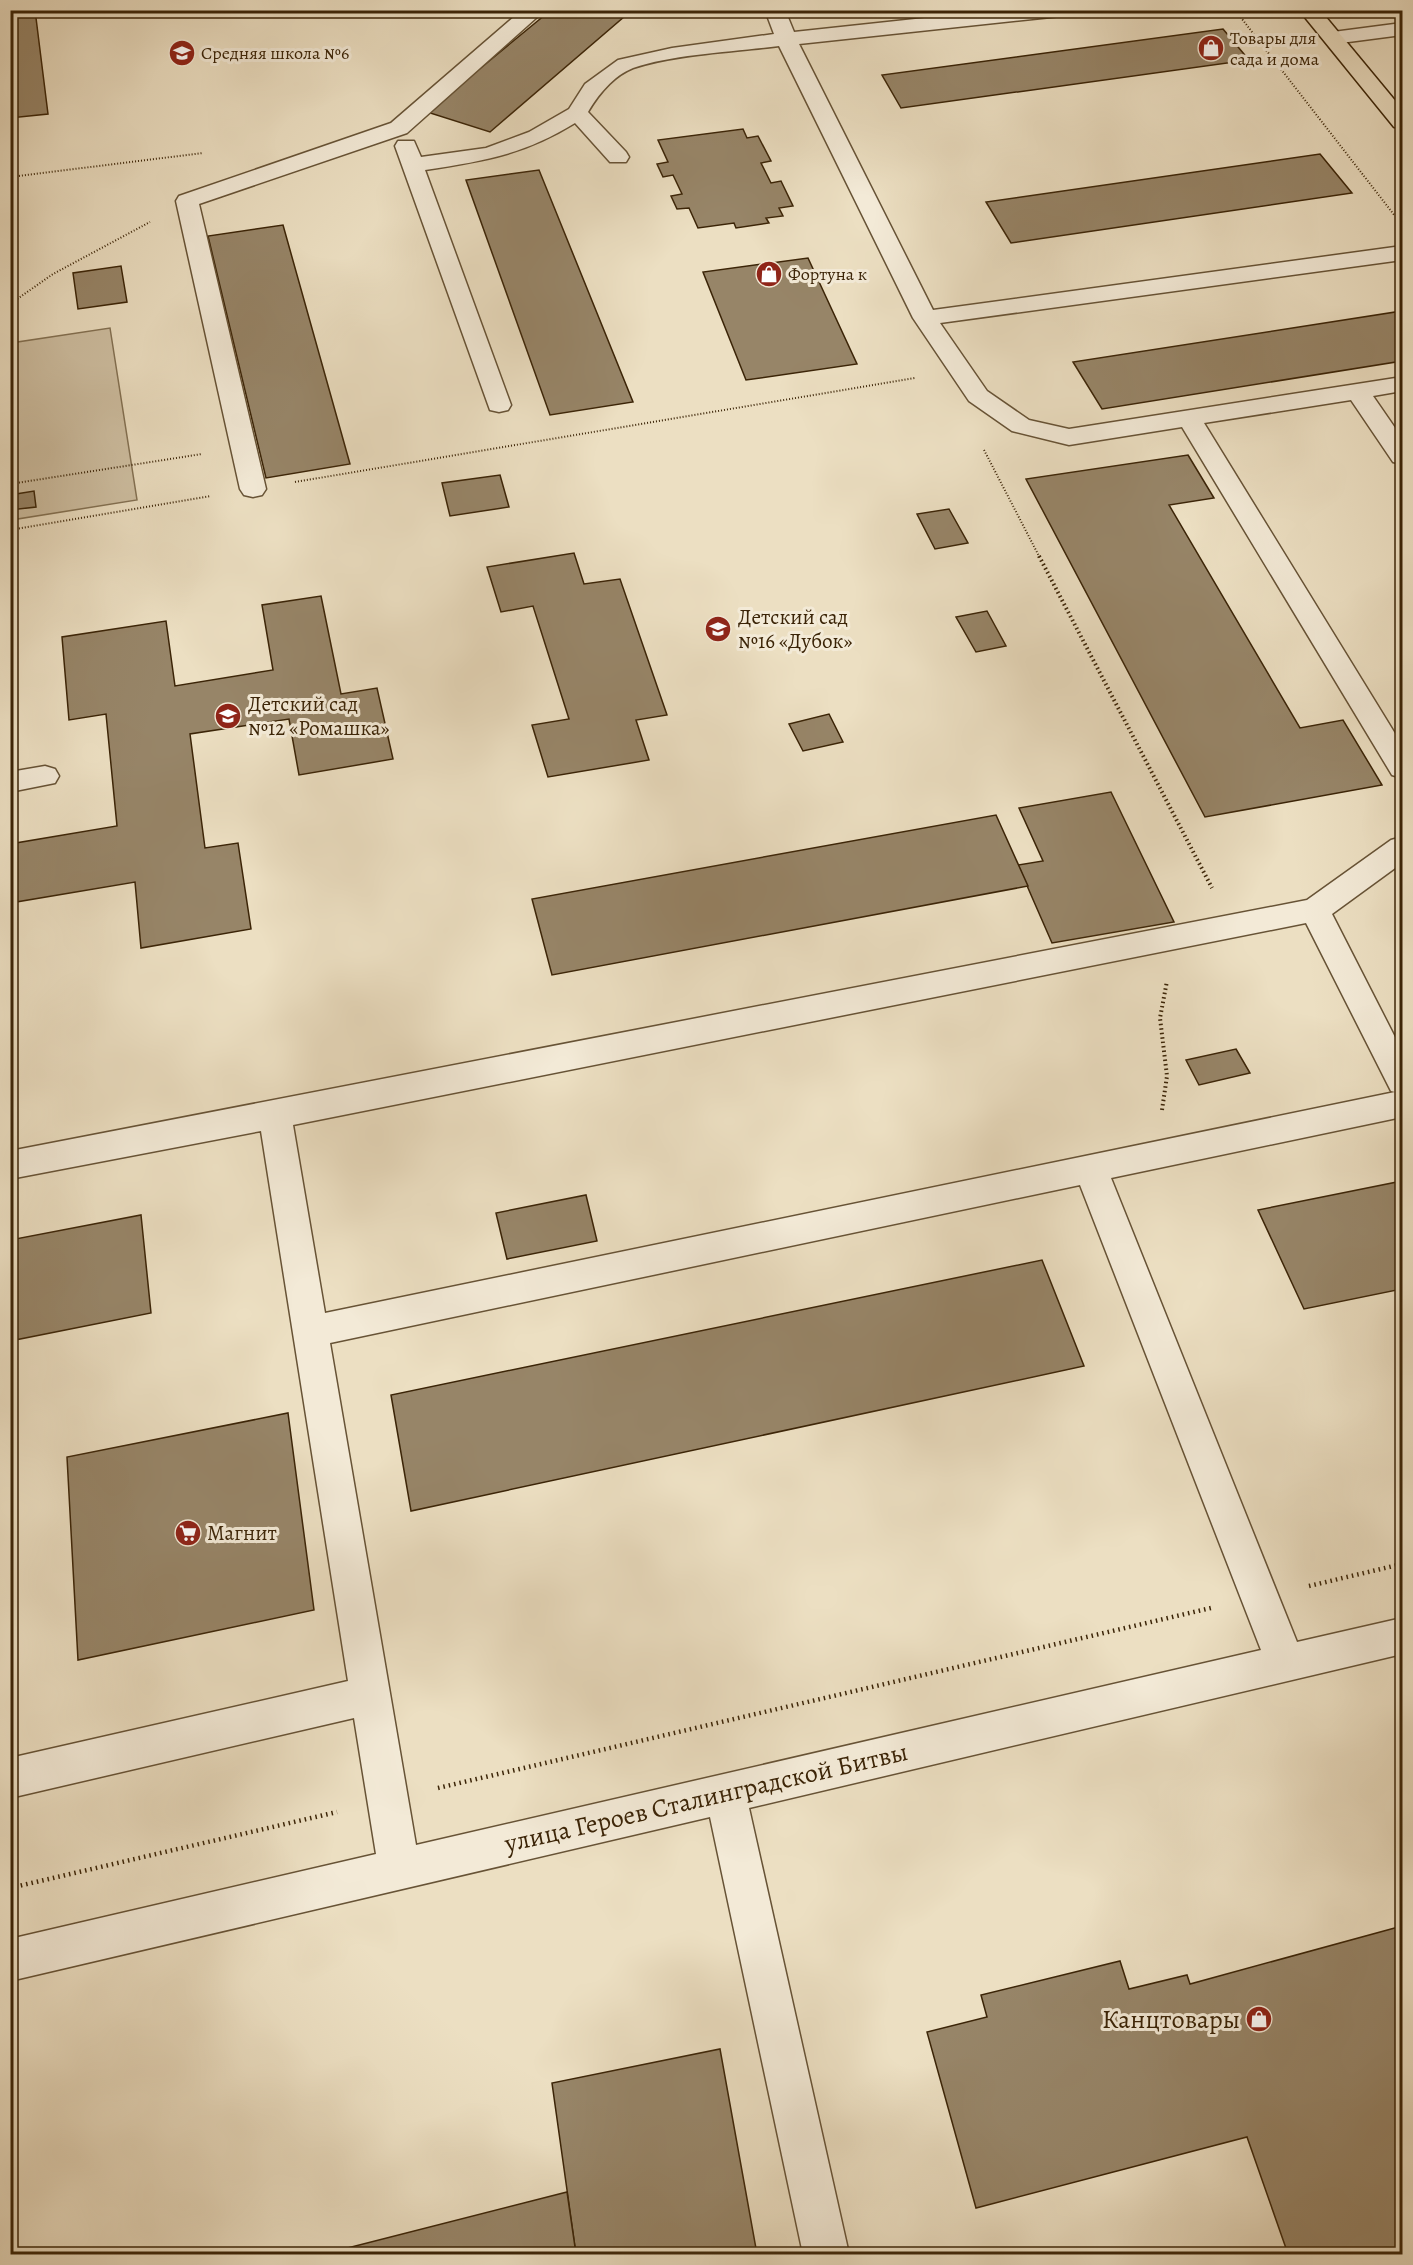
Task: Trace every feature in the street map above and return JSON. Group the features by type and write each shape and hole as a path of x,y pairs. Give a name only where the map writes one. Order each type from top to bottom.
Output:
{"main road":[{"path":"1309,10 1402,122"}],"street":[{"path":"253,489 187,201 399,128 535,10"},
{"path":"775,10 786,39 925,318 978,396 1020,426 1069,437 1402,384"},
{"path":"413,165 490,154 537,137 577,113 592,88 625,64 672,54 786,39 1061,10"},
{"path":"1333,38 1402,29"},
{"path":"577,113 618,157"},
{"path":"399,128 499,405"},
{"path":"925,318 1402,254"},
{"path":"1357,391 1402,456"},
{"path":"1189,418 1402,768"},
{"path":"10,782 45,776"},
{"path":"10,1166 1315,910 1402,848"},
{"path":"1315,910 1402,1082"},
{"path":"309,1332 1402,1104"},
{"path":"275,1115 399,1869"},
{"path":"1090,1169 1286,1663"},
{"name":"улица Героев Сталинградской Битвы","path":"10,1960 1402,1636"},
{"path":"10,1778 370,1695"},
{"path":"725,1793 826,2254"}],"path":[{"path":"1235,10 1395,217"},
{"path":"10,304 53,274 187,201"},
{"path":"10,530 920,377"},
{"path":"982,446 1232,927"},
{"path":"10,484 243,448"},
{"path":"1157,1155 1167,1076 1160,1018 1168,974"},
{"path":"10,1888 1402,1564"}],"shaded area":[{"path":"110,328 137,500 11,520 11,343"}],"building":[{"path":"10,10 35,10 48,114 10,118"},
{"path":"551,10 632,10 490,132 427,112"},
{"path":"1223,29 1249,60 901,108 882,75"},
{"path":"743,129 747,138 758,136 771,161 761,163 771,183 781,181 793,206 779,208 783,216 766,218 769,223 736,228 734,223 698,228 689,208 677,209 671,196 682,194 673,175 663,177 657,164 668,162 658,140"},
{"path":"1320,154 1352,193 1011,243 986,202"},
{"path":"539,170 633,402 550,415 466,180"},
{"path":"283,225 350,464 266,478 208,236"},
{"path":"808,258 857,364 746,380 703,272"},
{"path":"121,266 127,302 78,309 73,273"},
{"path":"1402,311 1402,361 1102,409 1073,362"},
{"path":"1188,455 1214,498 1169,505 1300,728 1343,720 1382,785 1205,817 1026,479"},
{"path":"500,475 509,507 450,516 442,483"},
{"path":"34,491 36,507 10,510 10,495"},
{"path":"949,509 968,543 935,549 917,514"},
{"path":"574,553 584,584 620,579 667,715 636,720 649,760 548,777 532,725 569,719 533,606 501,612 487,567"},
{"path":"321,596 341,694 377,688 393,759 299,775 289,719 190,734 205,848 238,843 251,929 141,948 135,882 10,903 10,844 117,826 106,714 69,720 62,637 166,621 175,686 273,670 262,605"},
{"path":"987,611 1006,646 976,652 956,617"},
{"path":"829,714 843,742 803,751 789,724"},
{"path":"1111,792 1174,922 1052,943 1018,865 1043,861 1019,808"},
{"path":"996,815 1028,886 552,975 532,899"},
{"path":"1236,1049 1250,1073 1199,1085 1186,1060"},
{"path":"1402,1181 1402,1289 1304,1309 1258,1210"},
{"path":"586,1195 597,1241 507,1259 496,1213"},
{"path":"141,1215 151,1313 10,1341 10,1240"},
{"path":"1042,1260 1084,1366 411,1511 391,1395"},
{"name":"Магнит","path":"288,1413 314,1610 78,1660 67,1457"},
{"path":"1402,1926 1402,2251 1389,2254 1288,2254 1247,2137 976,2208 927,2032 987,2017 981,1995 1120,1961 1129,1989 1187,1975 1190,1984"},
{"path":"720,2049 757,2254 576,2254 552,2083"},
{"path":"567,2192 576,2254 324,2254"}],"place":[{"name":"Товары для сада и дома","path":"1211,48"},
{"name":"Средняя школа №6","path":"182,53"},
{"name":"Фортуна к","path":"769,274"},
{"name":"Детский сад №16 «Дубок»","path":"718,629"},
{"name":"Детский сад №12 «Ромашка»","path":"228,716"},
{"name":"Магнит","path":"188,1533"},
{"name":"Канцтовары","path":"1259,2019"}]}
